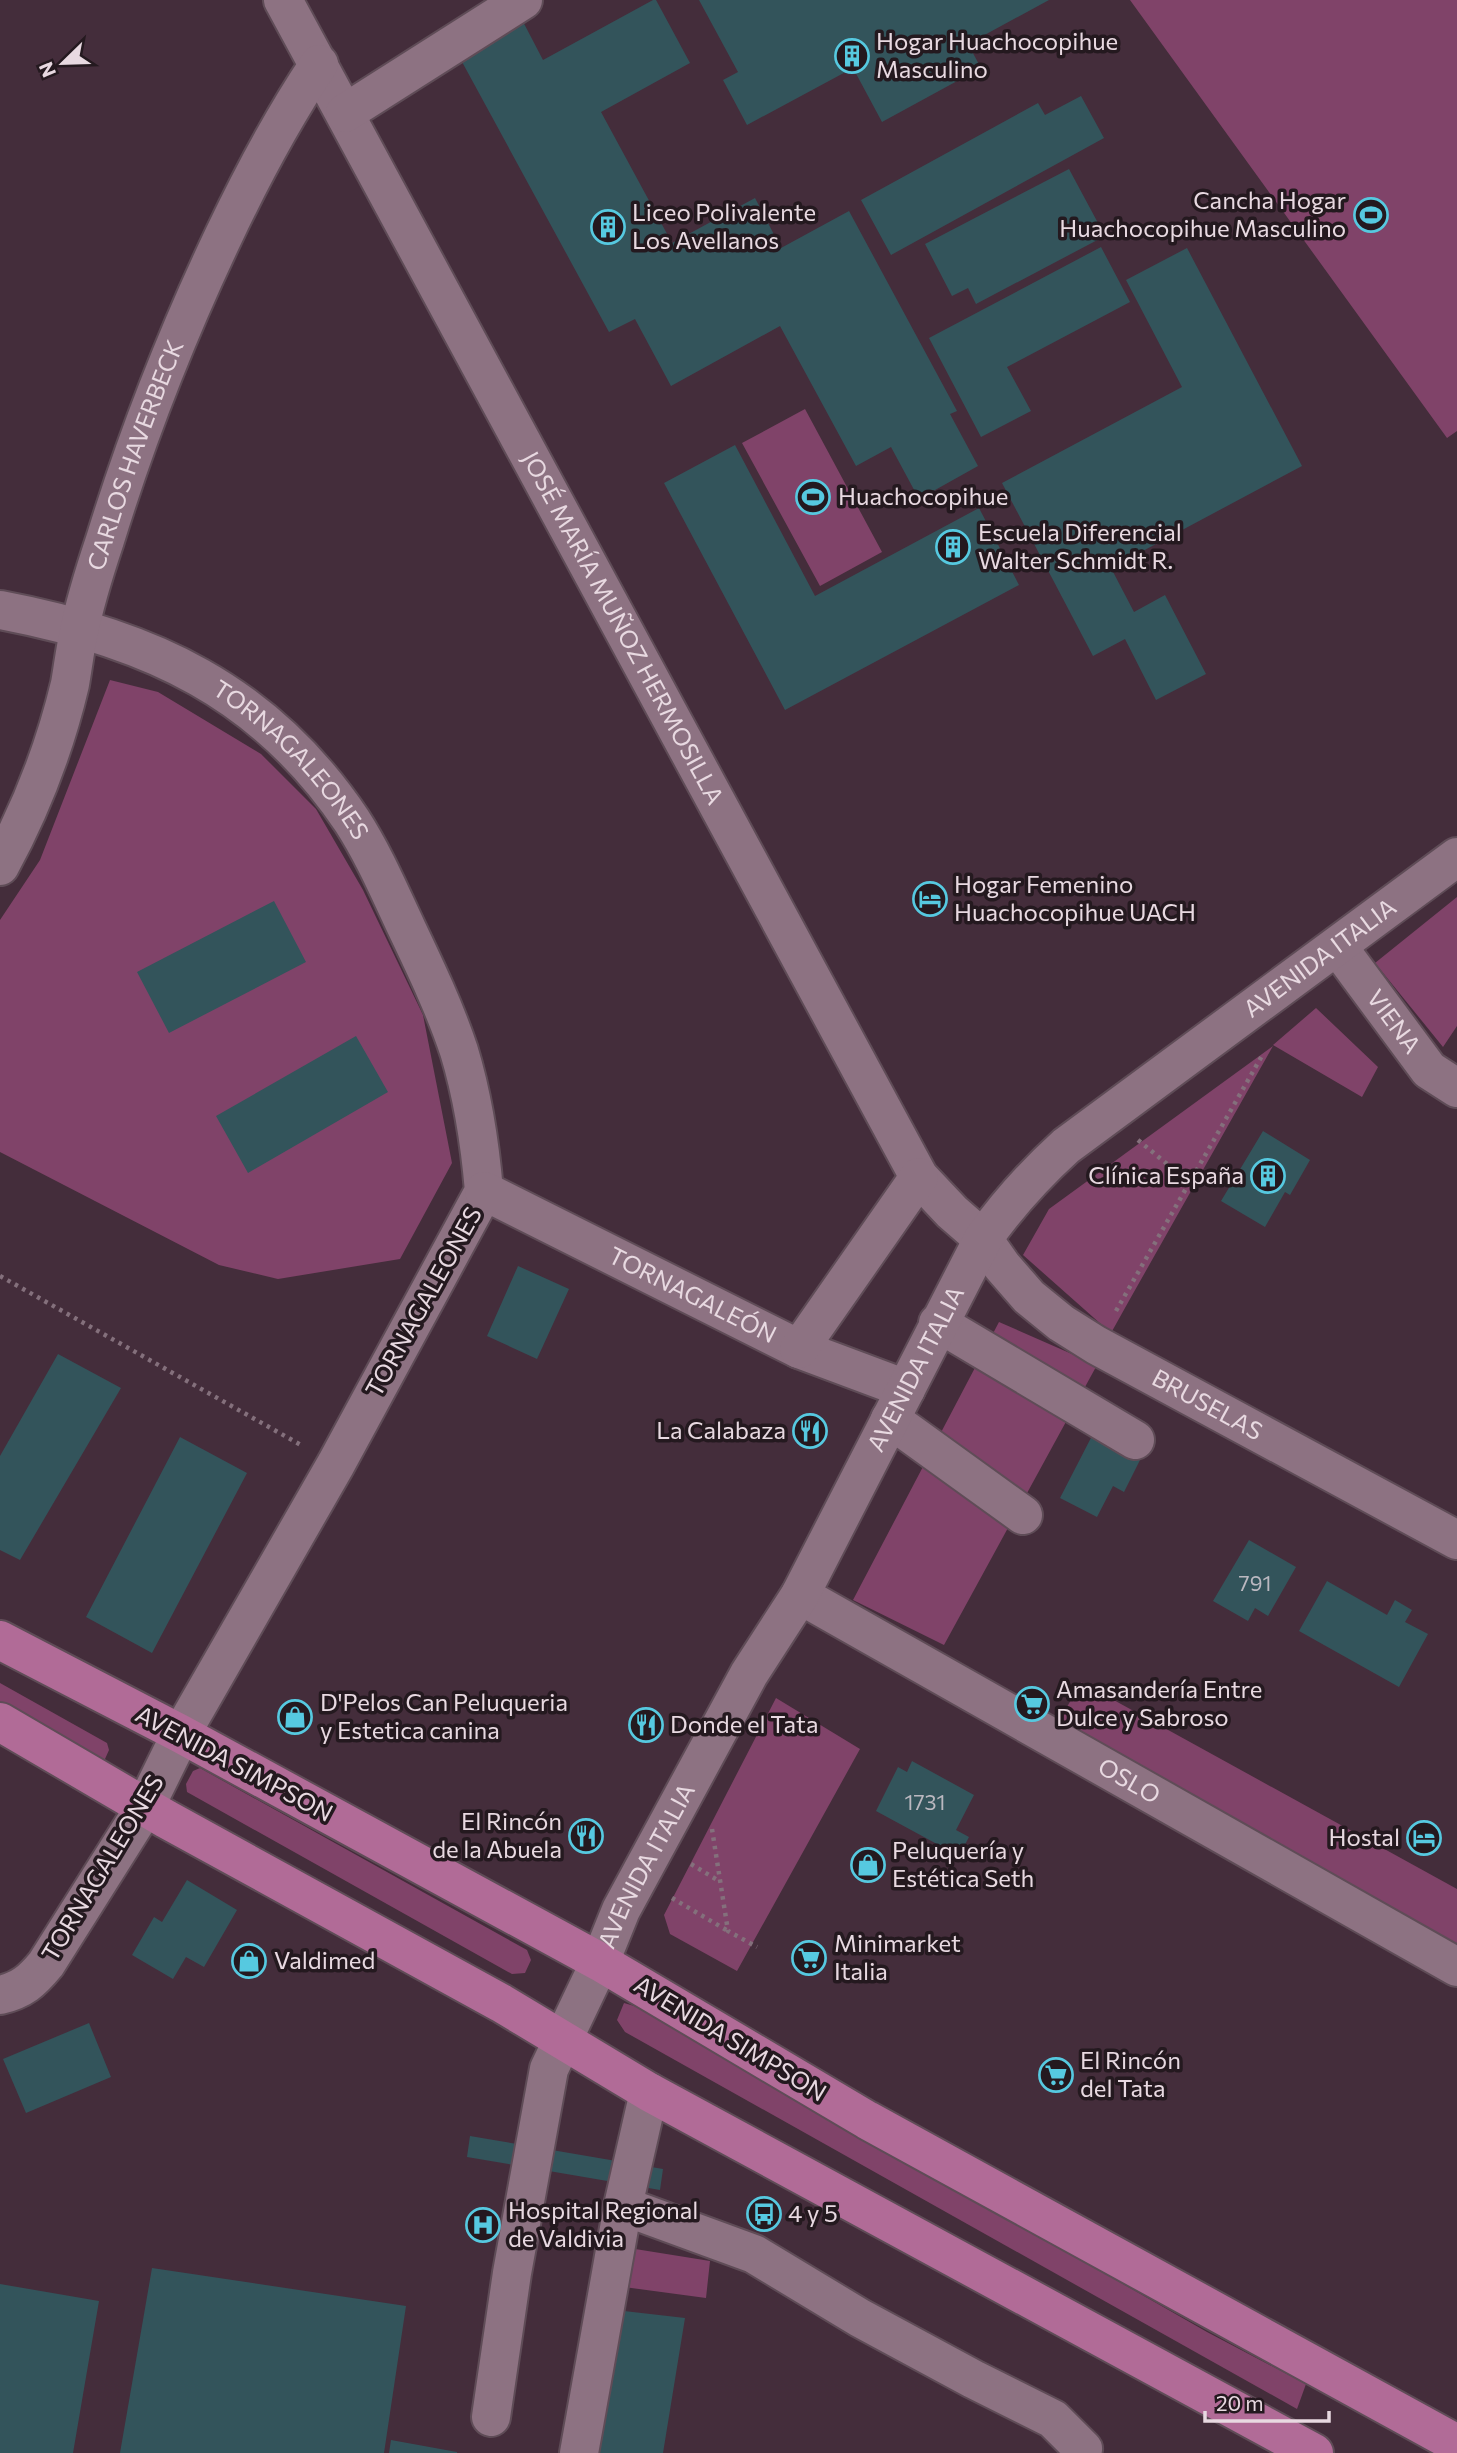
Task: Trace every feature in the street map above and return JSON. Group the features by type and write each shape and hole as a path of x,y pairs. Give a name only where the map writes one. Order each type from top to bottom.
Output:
{"main road":[{"name":"AVENIDA SIMPSON","path":"0,1640 181,1734 600,1962 867,2120 1457,2444"},
{"path":"0,1722 145,1807 564,2039 649,2092 1314,2453"}],"street":[{"name":"JOSÉ MARÍA MUÑOZ HERMOSILLA","path":"283,0 919,1177 952,1212 983,1238"},
{"path":"345,113 523,0"},
{"name":"CARLOS HAVERBECK","path":"0,866 36,791 55,738 79,629 104,541 165,368 203,278 245,191 291,105 319,64"},
{"name":"TORNAGALEONES","path":"0,610 102,634 183,667 221,688 256,714 289,743 330,791 353,822 378,867 442,1005 459,1051 472,1099 484,1191 336,1464 181,1734 145,1807 46,1964 30,1984 0,1995"},
{"name":"AVENIDA ITALIA","path":"491,2417 512,2273 549,2069 600,1962 621,1910 748,1674 800,1595 983,1238 1032,1177 1066,1146 1457,857"},
{"name":"VIENA","path":"1338,947 1429,1070 1457,1088"},
{"path":"799,1349 919,1177"},
{"name":"TORNAGALEÓN","path":"484,1191 799,1349 898,1404 1023,1516"},
{"name":"BRUSELAS","path":"983,1238 1002,1266 1029,1297 1096,1345 1457,1541"},
{"path":"938,1323 1135,1440"},
{"name":"OSLO","path":"800,1595 1457,1967"},
{"path":"579,2453 623,2206 649,2092"},
{"path":"623,2206 754,2254 860,2318 973,2379 1053,2418 1083,2449 1082,2453"}],"path":[{"path":"1096,1345 1265,1050"},
{"path":"1134,1137 1189,1182"},
{"path":"0,1276 336,1464"},
{"path":"710,1818 728,1931"},
{"path":"680,1858 720,1881"},
{"path":"661,1891 757,1947"}],"shaded area":[{"name":"Cancha Hogar Huachocopihue Masculino","path":"1130,0 1457,0 1457,431 1447,438"},
{"name":"Huachocopihue","path":"805,409 882,552 820,586 742,443"},
{"path":"110,680 158,692 261,754 316,809 363,890 423,1015 452,1163 400,1259 278,1279 219,1265 0,1152 0,920 40,860"},
{"path":"1457,897 1457,1026 1443,1047 1375,963"},
{"path":"1316,1008 1378,1067 1362,1097 1273,1045"},
{"path":"1273,1046 1111,1333 1023,1255 1049,1209"},
{"path":"999,1322 1097,1365 944,1645 853,1600"},
{"path":"1081,1682 1457,1889 1457,1961 1053,1732"},
{"path":"0,1683 107,1743 109,1750 105,1759 95,1759 0,1705"},
{"path":"776,1698 860,1749 737,1971 670,1934 664,1915"},
{"path":"200,1768 527,1950 531,1960 525,1973 512,1974 187,1792 186,1784 193,1771"},
{"path":"624,2003 641,2008 1207,2332 1306,2384 1297,2409 625,2032 617,2020"},
{"path":"629,2248 710,2261 706,2298 624,2287"}],"building":[{"name":"Liceo Polivalente Los Avellanos","path":"656,0 690,63 601,112 672,243 755,198 781,248 849,211 957,411 950,414 978,466 919,499 891,447 856,466 780,326 671,386 635,319 609,332 455,49 519,14 543,60"},
{"name":"Hogar Huachocopihue Masculino","path":"699,0 1049,0 968,44 981,68 882,122 853,68 747,125 723,80 738,72"},
{"path":"1081,96 1104,138 891,255 861,200 1038,103 1045,115"},
{"path":"1069,169 1105,236 976,304 968,288 952,296 925,244"},
{"path":"1101,247 1130,302 1007,367 1031,411 981,437 929,338"},
{"path":"1187,248 1302,466 1111,568 1134,612 1165,595 1206,674 1156,700 1125,639 1093,656 1002,483 1182,387 1126,280"},
{"name":"Escuela Diferencial Walter Schmidt R.","path":"735,445 815,596 979,508 1019,585 785,710 664,483"},
{"path":"274,901 306,962 169,1033 137,972"},
{"path":"356,1036 388,1092 248,1173 216,1116"},
{"name":"Clínica España","path":"1263,1131 1310,1160 1290,1195 1285,1192 1265,1227 1221,1201"},
{"path":"518,1266 569,1289 537,1359 487,1336"},
{"path":"58,1354 121,1388 20,1560 0,1550 0,1456"},
{"path":"1094,1432 1141,1458 1124,1492 1113,1486 1097,1517 1060,1498"},
{"path":"180,1437 247,1473 152,1653 86,1617"},
{"path":"1249,1540 1296,1567 1268,1616 1255,1608 1248,1621 1213,1601"},
{"path":"1327,1581 1387,1615 1395,1600 1412,1610 1405,1622 1428,1634 1399,1687 1299,1631"},
{"path":"912,1761 974,1795 956,1830 969,1837 959,1856 876,1811 898,1767 907,1772"},
{"path":"187,1880 237,1910 204,1967 186,1957 173,1979 132,1955 154,1917 162,1922"},
{"path":"89,2023 111,2077 26,2113 3,2059"},
{"path":"470,2136 663,2169 660,2190 467,2157"},
{"path":"152,2268 406,2306 384,2453 120,2453"},
{"path":"0,2284 99,2301 73,2453 0,2453"},
{"path":"624,2311 685,2318 663,2453 598,2453"},
{"path":"391,2440 457,2452 457,2453 389,2453"}],"place":[{"name":"Hogar Huachocopihue Masculino","path":"852,56"},
{"name":"Cancha Hogar Huachocopihue Masculino","path":"1371,215"},
{"name":"Liceo Polivalente Los Avellanos","path":"608,227"},
{"name":"Huachocopihue","path":"813,497"},
{"name":"Escuela Diferencial Walter Schmidt R.","path":"953,547"},
{"name":"Hogar Femenino Huachocopihue UACH","path":"930,899"},
{"name":"Clínica España","path":"1268,1176"},
{"name":"La Calabaza","path":"810,1431"},
{"name":"Amasandería Entre Dulce y Sabroso","path":"1032,1704"},
{"name":"D'Pelos Can Peluqueria y Estetica canina","path":"295,1717"},
{"name":"Donde el Tata","path":"646,1725"},
{"name":"El Rincón de la Abuela","path":"586,1836"},
{"name":"Hostal","path":"1424,1838"},
{"name":"Peluquería y Estética Seth","path":"868,1865"},
{"name":"Minimarket Italia","path":"809,1958"},
{"name":"Valdimed","path":"249,1961"},
{"name":"El Rincón del Tata","path":"1056,2075"},
{"name":"4 y 5","path":"764,2214"},
{"name":"Hospital Regional de Valdivia","path":"483,2225"}]}
